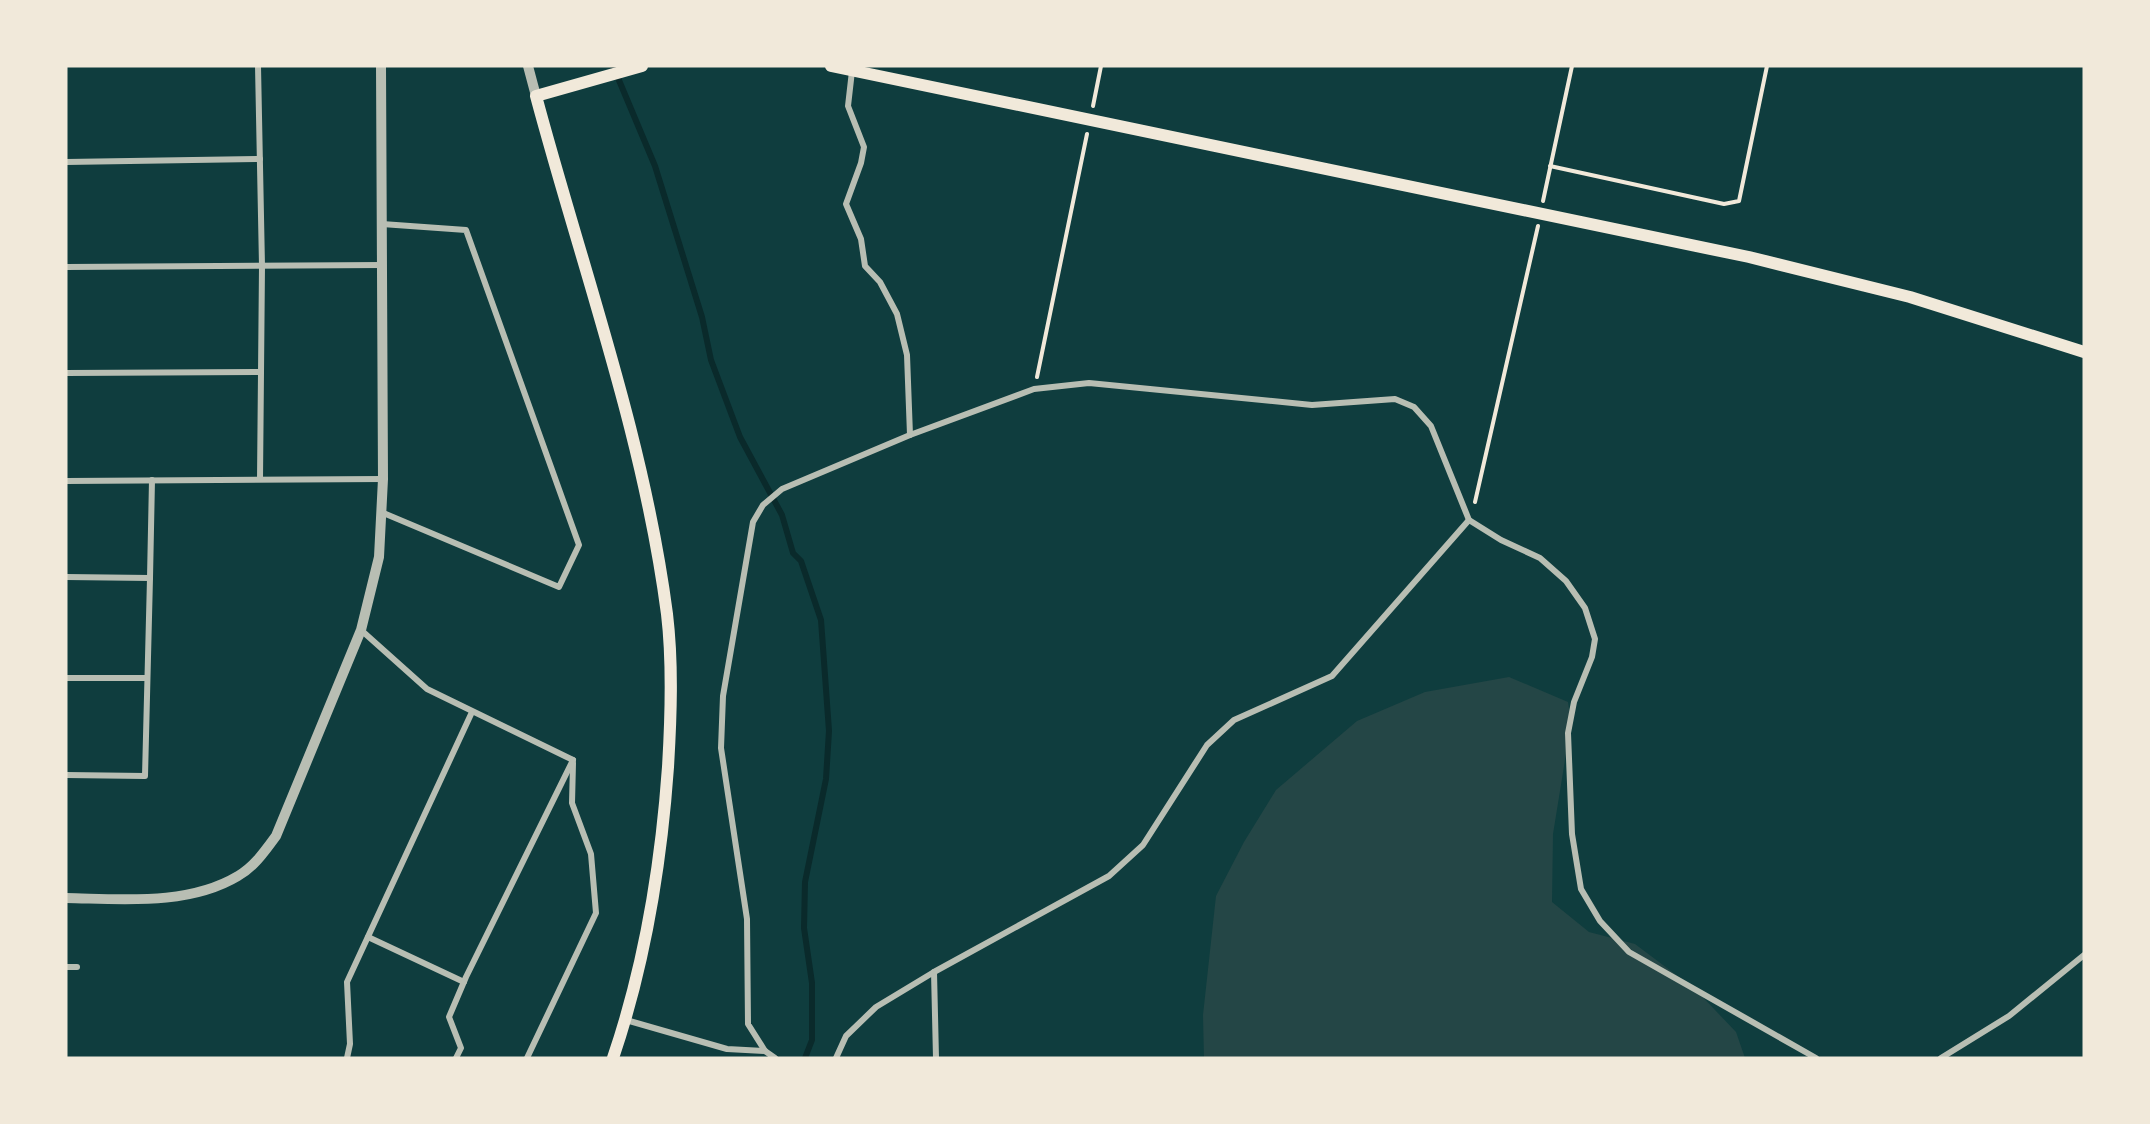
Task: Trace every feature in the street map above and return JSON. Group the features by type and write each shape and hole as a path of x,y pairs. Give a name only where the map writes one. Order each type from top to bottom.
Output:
{"main road":[{"path":"613,1058 626,1020 651,909 663,836 670,708 667,616 647,498 616,373 568,218 536,96 642,66"},
{"path":"831,66 853,68 1090,120 1749,256 1899,294 2084,352"}],"street":[{"path":"258,66 262,266 260,479"},
{"path":"66,898 150,899 187,894 239,876 259,859 276,836 361,630 379,557 383,479 381,66"},
{"path":"528,66 536,96"},
{"path":"853,68 848,106 864,147 861,163 846,204 861,239 861,252 865,266 880,282 897,314 907,355 910,435"},
{"path":"66,162 260,159"},
{"path":"381,512 559,586 579,545 466,230 382,224"},
{"path":"66,267 382,265"},
{"path":"66,373 261,372"},
{"path":"775,1058 765,1051 748,1024 747,919 721,748 723,696 753,522 763,505 782,489 910,435 1034,389 1089,383 1133,385 1312,405 1395,399 1414,407 1431,426 1469,520 1502,540 1540,558 1566,581 1585,608 1594,639 1592,657 1574,702 1568,733 1572,834 1581,889 1600,921 1629,952 1816,1058"},
{"path":"66,481 383,479"},
{"path":"66,775 145,776 152,480"},
{"path":"836,1058 846,1036 876,1007 934,972 960,960 1109,876 1143,845 1207,745 1234,720 1332,676 1469,520"},
{"path":"66,577 150,578"},
{"path":"361,630 427,688 573,760"},
{"path":"66,678 147,678"},
{"path":"347,1058 350,1044 346,982 472,712"},
{"path":"456,1058 461,1048 449,1017 573,760"},
{"path":"527,1058 596,913 591,854 572,803 573,760"},
{"path":"368,938 464,982"},
{"path":"1941,1058 2008,1016 2084,955"},
{"path":"66,967 77,967"},
{"path":"934,972 936,1058"},
{"path":"626,1020 727,1049 765,1051"}],"path":[{"path":"1034,389 1101,66"},
{"path":"1469,520 1481,481 1572,66"},
{"path":"1550,166 1724,204 1739,201 1767,66"}],"shaded area":[{"path":"1509,677 1568,702 1571,723 1553,834 1552,902 1589,932 1635,944 1695,989 1736,1032 1745,1058 1204,1058 1203,1015 1216,896 1244,842 1276,790 1357,721 1425,692"}],"waterway":[{"path":"613,66 655,166 702,317 711,360 740,437 782,515 793,553 801,561 821,620 829,731 826,779 805,882 804,928 812,983 812,1040 805,1058"}]}
